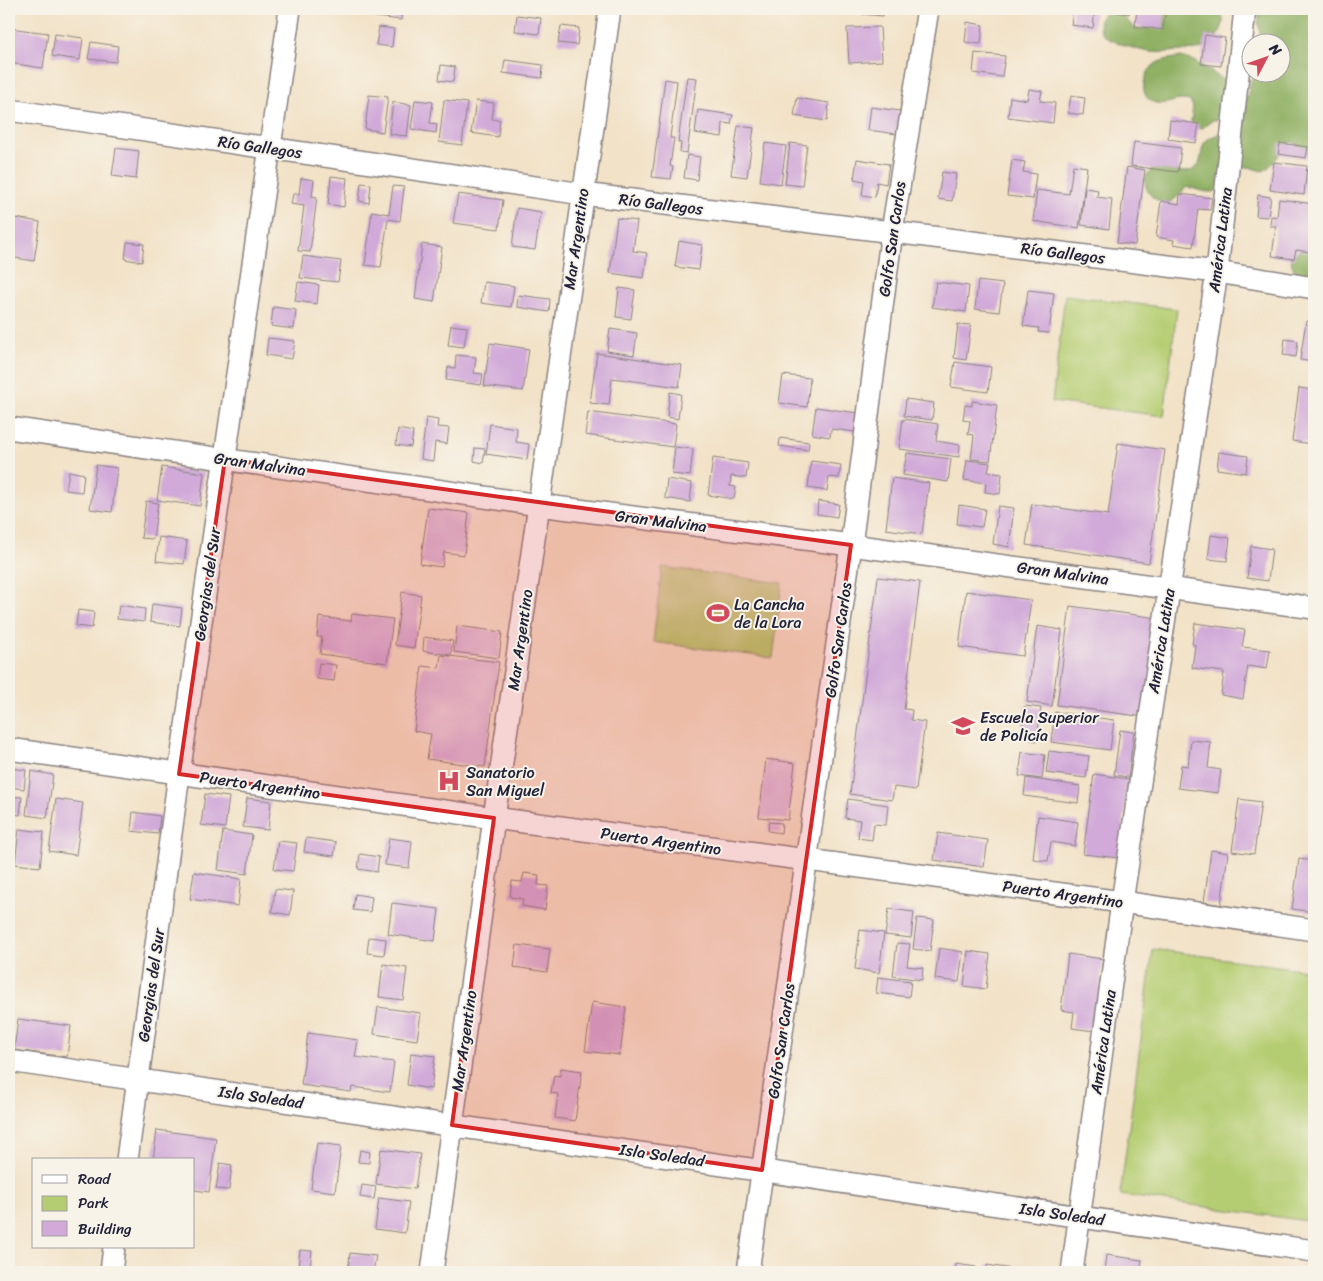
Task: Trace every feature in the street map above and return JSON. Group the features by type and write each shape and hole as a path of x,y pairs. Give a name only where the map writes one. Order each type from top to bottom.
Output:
{"street":[{"name":"Georgias del Sur","path":"127,1158 179,774 290,9"},
{"name":"Mar Argentino","path":"432,1272 494,818 610,9"},
{"name":"Golfo San Carlos","path":"748,1272 851,545 892,231 928,9"},
{"name":"América Latina","path":"1072,1272 1122,902 1217,272 1245,9"},
{"name":"Río Gallegos","path":"9,110 583,194 1217,272 1314,288"},
{"name":"Gran Malvina","path":"9,428 539,505 1169,587 1314,608"},
{"name":"Puerto Argentino","path":"9,749 494,818 1122,902 1314,930"},
{"name":"Isla Soledad","path":"9,1061 1314,1251"},
{"path":"111,1272 114,1248"}],"highlighted area":[{"path":"225,459 851,545 762,1170 452,1125 494,818 179,774"}],"green space":[{"path":"1166,9 1220,9 1223,25 1218,35 1201,49 1164,52 1140,50 1124,45 1108,38 1100,29 1100,20 1105,13 1118,14 1136,29 1141,29 1151,27 1159,22"},
{"path":"1261,9 1314,9 1314,211 1309,202 1304,174 1311,160 1304,148 1291,142 1272,164 1263,171 1244,167 1235,172 1219,189 1214,191 1206,192 1186,187 1172,201 1159,201 1150,195 1147,190 1145,180 1151,170 1156,167 1185,172 1194,169 1199,163 1205,142 1225,130 1243,106 1250,82 1290,82 1290,32 1260,32 1258,23"},
{"path":"1181,57 1194,61 1229,83 1226,119 1213,120 1202,128 1195,128 1191,121 1193,107 1190,101 1181,100 1160,104 1146,96 1144,86 1150,69 1160,62"},
{"path":"1314,232 1314,284 1299,276 1294,270 1291,261 1296,253 1310,245"},
{"path":"1065,295 1177,309 1164,416 1052,402"},
{"name":"La Cancha de la Lora","path":"662,567 782,583 773,658 653,642"},
{"path":"1153,949 1314,971 1314,1222 1120,1195"}],"building":[{"path":"360,9 402,9 401,20 360,15"},
{"path":"863,9 884,9 883,16 862,14"},
{"path":"1063,9 1095,9 1093,28 1071,25 1073,11"},
{"path":"1097,9 1130,9 1129,14"},
{"path":"1137,9 1166,9 1163,30 1135,26"},
{"path":"517,15 541,18 539,34 515,31"},
{"path":"967,22 983,25 981,44 965,42"},
{"path":"561,26 579,28 577,45 558,43"},
{"path":"379,27 394,29 392,47 376,45"},
{"path":"880,27 882,61 849,63 847,28"},
{"path":"9,28 48,33 43,68 9,63"},
{"path":"55,34 83,38 80,60 52,56"},
{"path":"1205,35 1225,38 1221,66 1201,64"},
{"path":"91,42 118,46 116,62 88,59"},
{"path":"975,53 1005,56 1002,77 973,73"},
{"path":"505,60 543,65 542,78 503,73"},
{"path":"441,65 455,67 453,82 439,80"},
{"path":"687,77 697,78 687,153 680,152 681,143 678,142"},
{"path":"665,79 677,81 670,138 674,138 670,166 673,167 671,179 652,177"},
{"path":"1029,89 1042,91 1040,101 1055,103 1053,123 1008,117 1010,97 1027,100"},
{"path":"369,95 388,97 383,132 365,129"},
{"path":"1071,96 1085,98 1083,115 1068,113"},
{"path":"797,98 829,103 827,121 794,116"},
{"path":"415,100 433,102 430,123 437,124 436,133 411,129"},
{"path":"444,100 467,103 462,145 439,142"},
{"path":"476,101 494,103 492,119 500,120 498,137 471,133"},
{"path":"393,102 411,105 407,136 389,134"},
{"path":"871,107 900,111 897,134 868,130"},
{"path":"698,110 733,115 731,124 723,123 722,137 695,133"},
{"path":"1170,120 1199,124 1196,143 1168,139"},
{"path":"738,126 754,128 747,177 731,175"},
{"path":"1134,142 1181,148 1178,172 1131,166"},
{"path":"765,143 786,146 781,184 760,181"},
{"path":"790,143 807,145 802,186 785,184"},
{"path":"1280,143 1308,147 1306,158 1278,154"},
{"path":"116,148 139,151 136,179 112,176"},
{"path":"687,155 700,157 697,180 684,178"},
{"path":"857,159 889,164 886,184 877,182 875,197 862,195 864,181 854,179"},
{"path":"1012,160 1025,162 1023,172 1036,174 1033,199 1007,196"},
{"path":"1274,162 1307,166 1304,195 1270,190"},
{"path":"1073,165 1087,167 1079,228 1033,221 1037,190 1069,194"},
{"path":"1127,167 1145,170 1135,245 1117,243"},
{"path":"942,172 956,174 952,201 938,199"},
{"path":"331,176 347,178 344,207 328,204"},
{"path":"301,178 314,180 312,196 317,197 310,252 298,251 304,206 291,204 293,194 299,194"},
{"path":"361,183 371,184 369,203 359,201"},
{"path":"393,186 404,187 400,221 388,219 381,267 365,265 372,211 389,214"},
{"path":"1085,188 1098,190 1097,197 1112,199 1109,229 1081,225"},
{"path":"458,194 503,200 499,229 453,223"},
{"path":"1180,194 1212,198 1210,210 1198,209 1193,247 1173,244 1174,240 1156,237 1161,201 1179,204"},
{"path":"1258,195 1271,197 1268,217 1256,216"},
{"path":"1279,199 1314,204 1310,252 1296,250 1294,259 1272,256 1276,226 1270,226 1271,216 1277,217"},
{"path":"517,208 541,212 535,250 512,247"},
{"path":"9,217 40,222 34,261 9,257"},
{"path":"617,218 637,221 633,251 647,253 644,278 610,273"},
{"path":"679,241 702,245 699,270 675,267"},
{"path":"127,242 144,244 142,262 125,259"},
{"path":"422,244 442,247 434,302 415,299"},
{"path":"303,256 341,261 338,282 300,278"},
{"path":"978,281 1003,284 999,312 975,309"},
{"path":"298,282 319,285 317,304 295,301"},
{"path":"484,282 514,286 511,307 481,303"},
{"path":"936,282 969,286 966,312 932,307"},
{"path":"619,288 635,290 631,319 616,317"},
{"path":"1028,290 1054,293 1049,333 1038,332 1039,328 1023,326"},
{"path":"518,295 550,299 549,312 517,307"},
{"path":"273,307 296,310 294,329 271,326"},
{"path":"1306,321 1314,322 1314,362 1300,360"},
{"path":"958,324 971,325 966,360 954,358"},
{"path":"451,325 467,327 464,347 448,345"},
{"path":"610,329 637,333 634,355 607,351"},
{"path":"268,338 295,341 292,359 266,355"},
{"path":"1285,339 1298,341 1296,357 1283,355"},
{"path":"490,343 529,349 523,391 484,386"},
{"path":"597,353 682,365 679,387 612,378 609,405 590,403"},
{"path":"456,355 476,357 474,373 483,374 481,385 446,380 448,367 455,368"},
{"path":"955,362 991,367 988,392 951,387"},
{"path":"783,375 810,378 807,407 779,403"},
{"path":"1299,388 1314,390 1312,444 1292,441"},
{"path":"670,392 681,394 678,419 667,417"},
{"path":"906,399 934,403 932,420 904,416"},
{"path":"972,401 997,405 990,461 971,459 974,435 968,434 970,421 963,420 965,405 972,406"},
{"path":"816,407 858,413 856,432 831,429 830,437 812,434"},
{"path":"588,412 676,424 673,447 585,435"},
{"path":"426,418 438,420 437,427 449,428 447,444 435,442 433,461 421,459"},
{"path":"903,419 938,424 936,441 960,445 959,457 899,449"},
{"path":"490,424 517,428 516,442 529,444 527,460 486,454"},
{"path":"398,429 413,432 411,447 396,445"},
{"path":"780,438 809,442 808,450 779,446"},
{"path":"1118,443 1165,450 1149,563 1026,545 1032,504 1108,515"},
{"path":"675,447 693,449 690,476 672,474"},
{"path":"475,448 485,449 483,463 474,461"},
{"path":"1219,452 1248,456 1246,473 1217,469"},
{"path":"907,453 951,459 948,482 903,475"},
{"path":"713,458 748,463 746,478 731,476 730,486 736,487 734,499 708,495"},
{"path":"967,460 990,463 988,472 1002,474 1000,494 985,492 986,483 964,480"},
{"path":"811,461 841,465 839,478 829,477 827,491 808,488"},
{"path":"96,465 117,468 112,512 90,509"},
{"path":"162,467 204,473 200,506 157,500"},
{"path":"69,471 84,474 82,492 66,490"},
{"path":"892,478 929,483 922,534 886,529"},
{"path":"667,479 692,483 690,502 665,498"},
{"path":"146,501 158,503 153,539 141,538"},
{"path":"818,501 839,504 837,517 817,514"},
{"path":"959,505 985,509 982,527 957,524"},
{"path":"998,506 1014,508 1009,547 993,544"},
{"path":"428,508 469,513 464,555 444,552 442,567 420,564"},
{"path":"1211,535 1230,538 1227,561 1208,559"},
{"path":"159,537 187,541 184,564 156,561"},
{"path":"1251,546 1272,549 1268,581 1247,578"},
{"path":"878,577 920,582 904,709 912,710 911,720 925,722 916,790 894,787 892,800 850,794"},
{"path":"966,591 1031,600 1023,656 959,647"},
{"path":"402,592 421,595 414,648 395,645"},
{"path":"152,604 182,608 180,626 150,622"},
{"path":"119,605 145,609 144,622 117,619"},
{"path":"1070,606 1158,618 1145,717 1057,705"},
{"path":"78,610 94,612 92,628 76,626"},
{"path":"352,614 393,619 387,663 320,654 322,637 317,637 319,617 351,621"},
{"path":"1195,623 1245,630 1242,647 1270,650 1267,669 1248,666 1243,699 1221,695 1224,672 1192,668 1195,645 1192,644"},
{"path":"457,626 502,632 499,658 454,652"},
{"path":"1037,626 1062,630 1052,706 1027,702"},
{"path":"424,637 453,641 451,655 423,651"},
{"path":"441,655 499,662 485,767 427,759 431,734 414,731 422,666 439,668"},
{"path":"319,663 336,665 334,681 317,679"},
{"path":"1025,706 1041,708 1037,741 1021,738"},
{"path":"1055,712 1114,720 1110,750 1051,742"},
{"path":"1120,730 1134,732 1128,777 1114,775"},
{"path":"1191,740 1211,742 1208,768 1221,770 1218,793 1178,788 1181,765 1188,766"},
{"path":"1049,751 1089,756 1086,778 1046,773"},
{"path":"1022,752 1045,755 1042,779 1019,776"},
{"path":"766,759 795,763 788,820 759,817"},
{"path":"9,768 26,770 24,789 9,787"},
{"path":"31,771 53,775 47,818 26,815"},
{"path":"1094,774 1129,779 1119,858 1083,854"},
{"path":"1026,778 1080,786 1078,803 1024,796"},
{"path":"205,794 229,797 225,828 201,825"},
{"path":"9,796 22,797 20,815 9,813"},
{"path":"247,798 271,801 268,830 243,827"},
{"path":"56,799 83,803 76,855 49,851"},
{"path":"848,799 888,805 886,825 874,824 872,840 858,838 860,820 845,818"},
{"path":"1239,799 1261,802 1254,854 1232,851"},
{"path":"133,812 160,816 158,834 131,831"},
{"path":"1038,816 1078,822 1075,846 1051,842 1048,861 1033,859"},
{"path":"769,822 782,823 781,833 768,831"},
{"path":"19,829 44,832 40,867 15,864"},
{"path":"223,831 252,835 247,874 218,870"},
{"path":"938,833 988,840 984,867 934,860"},
{"path":"306,838 336,842 334,856 304,852"},
{"path":"389,838 412,841 409,868 385,865"},
{"path":"278,841 297,843 293,871 274,869"},
{"path":"1211,850 1228,853 1221,905 1204,902"},
{"path":"360,854 379,857 377,872 358,869"},
{"path":"1299,859 1314,861 1314,912 1292,909"},
{"path":"194,872 241,879 238,906 190,899"},
{"path":"524,873 539,875 538,885 548,886 545,910 522,906 523,899 510,897 512,881 522,882"},
{"path":"275,889 293,891 290,915 272,912"},
{"path":"355,894 372,897 370,912 353,910"},
{"path":"392,903 439,909 435,941 388,934"},
{"path":"889,909 914,912 911,938 885,935"},
{"path":"917,918 934,920 930,951 913,949"},
{"path":"860,930 884,933 879,973 855,969"},
{"path":"369,937 386,939 384,955 367,953"},
{"path":"897,943 910,944 907,966 923,968 922,980 893,976"},
{"path":"517,945 550,949 547,972 514,967"},
{"path":"939,948 963,952 959,982 935,979"},
{"path":"968,951 990,954 986,989 964,986"},
{"path":"1068,954 1103,959 1094,1031 1072,1028 1074,1012 1061,1010"},
{"path":"383,964 407,968 403,1000 379,997"},
{"path":"878,977 911,981 909,997 876,993"},
{"path":"592,1002 626,1007 620,1055 585,1051"},
{"path":"378,1007 421,1013 417,1040 374,1034"},
{"path":"18,1019 71,1026 67,1057 14,1050"},
{"path":"308,1033 358,1040 355,1057 394,1062 390,1092 352,1087 351,1092 301,1085"},
{"path":"411,1053 435,1056 431,1089 407,1085"},
{"path":"561,1068 582,1071 575,1121 555,1118 558,1094 551,1093 554,1075 560,1076"},
{"path":"157,1130 216,1138 209,1192 195,1190 195,1158 153,1158"},
{"path":"317,1143 341,1146 335,1192 311,1189"},
{"path":"381,1149 420,1154 415,1189 376,1184"},
{"path":"360,1150 370,1152 369,1163 358,1162"},
{"path":"220,1163 232,1165 229,1190 216,1189"},
{"path":"362,1185 376,1187 374,1199 360,1197"},
{"path":"379,1198 409,1202 405,1233 375,1229"},
{"path":"300,1250 312,1251 310,1269 298,1268"},
{"path":"350,1253 376,1256 373,1272 348,1272"},
{"path":"1106,1255 1142,1260 1140,1272 1104,1272"},
{"path":"956,1264 976,1267 975,1272 955,1272"},
{"path":"987,1265 1025,1271 1025,1272 986,1272"},
{"path":"1198,1269 1217,1271 1217,1272 1198,1272"}],"place":[{"name":"La Cancha de la Lora","path":"718,613"},
{"name":"Escuela Superior de Policía","path":"963,726"},
{"name":"Sanatorio San Miguel","path":"449,781"}]}
